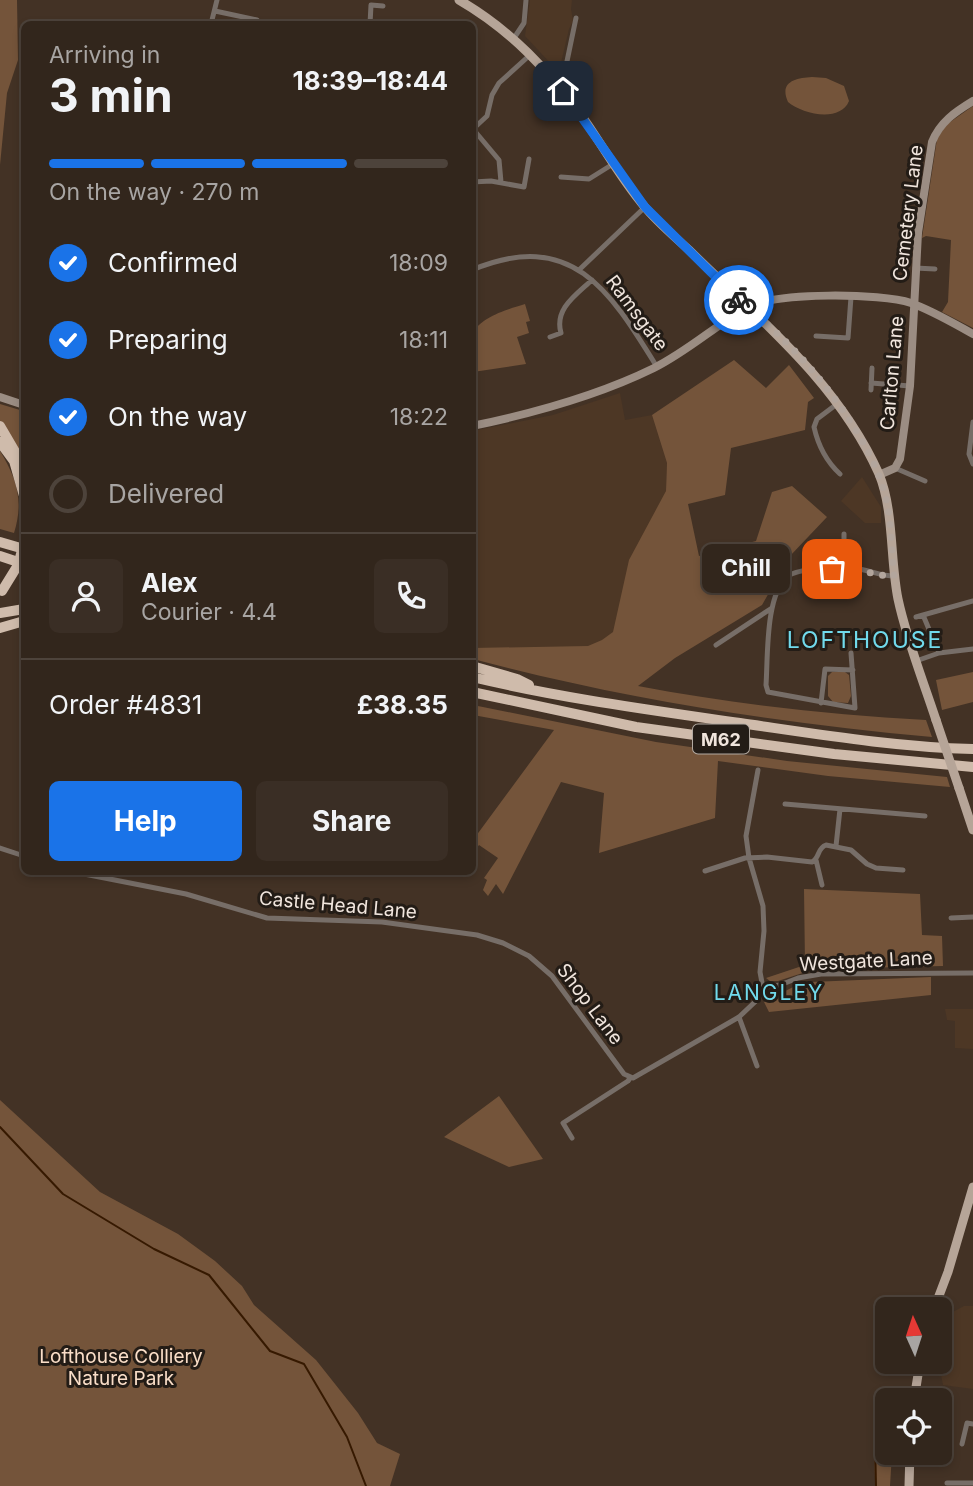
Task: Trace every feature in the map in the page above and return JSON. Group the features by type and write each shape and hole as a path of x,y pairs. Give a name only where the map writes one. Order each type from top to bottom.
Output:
{"highway":[{"path":"0,426 21,462"},
{"path":"0,442 21,472"},
{"path":"14,461 21,486"},
{"path":"0,542 21,548"},
{"path":"1,592 18,565 21,554"},
{"path":"0,556 21,563"},
{"path":"0,613 21,610"},
{"path":"0,628 21,622"},
{"path":"476,667 517,679 537,689"},
{"name":"M62","path":"476,678 638,708 811,733 939,748 973,749"},
{"name":"M62","path":"476,693 648,729 834,754 973,767"}],"main road":[{"path":"459,0 486,16 531,54 583,118 645,207 796,353 863,442 879,475 888,508 894,576 905,628 973,830"},
{"name":"Cemetery Lane","path":"913,304 921,209 932,142 945,122 973,101"},
{"path":"476,425 537,411 615,386 657,367 747,308 765,301 850,297 899,301 913,304 973,334"},
{"name":"Carlton Lane","path":"895,468 900,459 909,386 913,304"},
{"path":"0,397 21,404"},
{"path":"879,475 895,468"},
{"path":"939,1297 973,1187"},
{"path":"909,1486 910,1465"}],"street":[{"path":"212,21 217,0"},
{"path":"514,38 524,23 526,0"},
{"path":"370,21 371,5 383,6"},
{"path":"215,11 257,21"},
{"path":"553,79 566,65 576,18"},
{"path":"476,126 487,116 492,95 499,83 531,54"},
{"path":"476,133 499,160 501,182"},
{"path":"476,182 501,182 524,187 529,159"},
{"path":"561,177 589,179 613,164"},
{"path":"580,269 645,207"},
{"name":"Ramsgate","path":"476,269 503,260 535,257 566,262 580,269 614,303 657,367"},
{"path":"915,268 935,269"},
{"path":"550,337 561,333 559,317 562,310 592,280"},
{"path":"816,336 848,338 850,297"},
{"path":"872,369 871,386 909,386"},
{"path":"837,404 817,419 814,428 831,466 840,474"},
{"path":"973,422 969,454 973,464"},
{"path":"895,468 925,481"},
{"path":"844,534 844,568"},
{"path":"851,653 855,708 772,694 767,690 772,608 778,592 788,576 802,571 855,568 894,576"},
{"path":"916,617 973,601"},
{"path":"716,645 772,608"},
{"path":"923,615 939,653"},
{"path":"916,661 939,653 973,649"},
{"path":"821,703 825,669 852,670"},
{"path":"572,1138 563,1122 633,1077 739,1017 757,1000 763,988 760,972 764,931 763,906 749,858 746,836 758,770"},
{"path":"785,804 925,816"},
{"path":"836,846 841,809"},
{"path":"705,871 749,858 767,857 809,862 816,860 822,847 836,846 851,850 876,868 903,870"},
{"path":"0,848 21,855"},
{"path":"816,860 822,885"},
{"name":"Castle Head Lane","path":"89,875 186,894 267,918 382,922 477,935"},
{"path":"951,918 973,917"},
{"name":"Shop Lane","path":"477,935 503,943 529,956 552,976 622,1072 633,1077"},
{"name":"Westgate Lane","path":"763,988 821,974 973,973"},
{"path":"739,1017 757,1066"},
{"path":"962,1444 967,1423 973,1424"},
{"path":"947,1483 973,1483"}],"shaded area":[{"path":"530,0 572,0 573,21 560,67 554,67 525,36"},
{"path":"620,393 625,420 652,415 667,463 666,491 637,686 476,649 476,430 553,415"},
{"path":"862,477 881,507 881,523 865,523 841,501"},
{"path":"945,1009 973,1009 973,1049 955,1048 955,1021 947,1020"},
{"path":"964,1306 973,1306 973,1389 943,1385 941,1374 952,1374 953,1312"}],"green space":[{"path":"0,0 17,0 18,60 7,93 0,165"},
{"path":"812,77 826,78 844,86 849,101 844,108 838,112 820,114 802,110 788,102 786,90 790,82"},
{"path":"973,106 973,328 942,312 948,302 951,240 926,236 922,238 937,139 946,125"},
{"path":"525,304 530,321 526,322 529,333 517,337 526,364 476,372 476,328 495,314"},
{"path":"734,360 766,388 789,365 814,398 808,402 805,430 731,448 725,495 688,504 699,556 756,541 772,492 792,486 827,517 790,556 762,605 675,658 638,686 782,708 926,720 932,737 816,725 701,708 586,686 476,660 476,648 588,646 613,632 629,560 666,491 667,463 652,415"},
{"path":"0,404 21,412 21,458 0,421"},
{"path":"0,451 17,490 18,511 14,533 0,529"},
{"path":"832,672 845,672 849,675 851,696 848,703 833,702 828,696 828,676"},
{"path":"973,672 973,702 942,710 936,680"},
{"path":"476,706 656,742 787,761 947,777 950,787 828,776 718,761 715,818 599,853 604,793 561,782 503,894 496,884 488,896 483,890 487,880 484,878 498,858 479,845 476,849 476,836 554,730 476,716"},
{"path":"804,889 920,894 922,935 942,936 943,966 815,969 770,981 766,978 805,965"},
{"path":"931,977 931,995 769,1012 764,1002 795,986 811,982"},
{"path":"499,1096 543,1159 509,1167 444,1137"},
{"name":"Lofthouse Colliery Nature Park","path":"0,1100 100,1192 178,1234 215,1261 242,1286 254,1305 316,1360 358,1413 377,1443 400,1454 390,1486 0,1486"},
{"path":"875,1465 891,1465 890,1486 876,1486"}],"waterway":[{"path":"0,1127 63,1194 154,1249 209,1275 270,1351 304,1364 347,1437 366,1486"},
{"path":"876,1465 876,1486"}],"way so far":[{"path":"739,300 780,336 837,404 863,442 879,475 888,508 894,576 855,568 832,569"}],"place":[{"name":"Chill","path":"832,569"}],"district":[{"name":"LOFTHOUSE","path":"865,640"},
{"name":"LANGLEY","path":"769,992"}],"route":[{"path":"563,91 645,207 739,300"}]}
